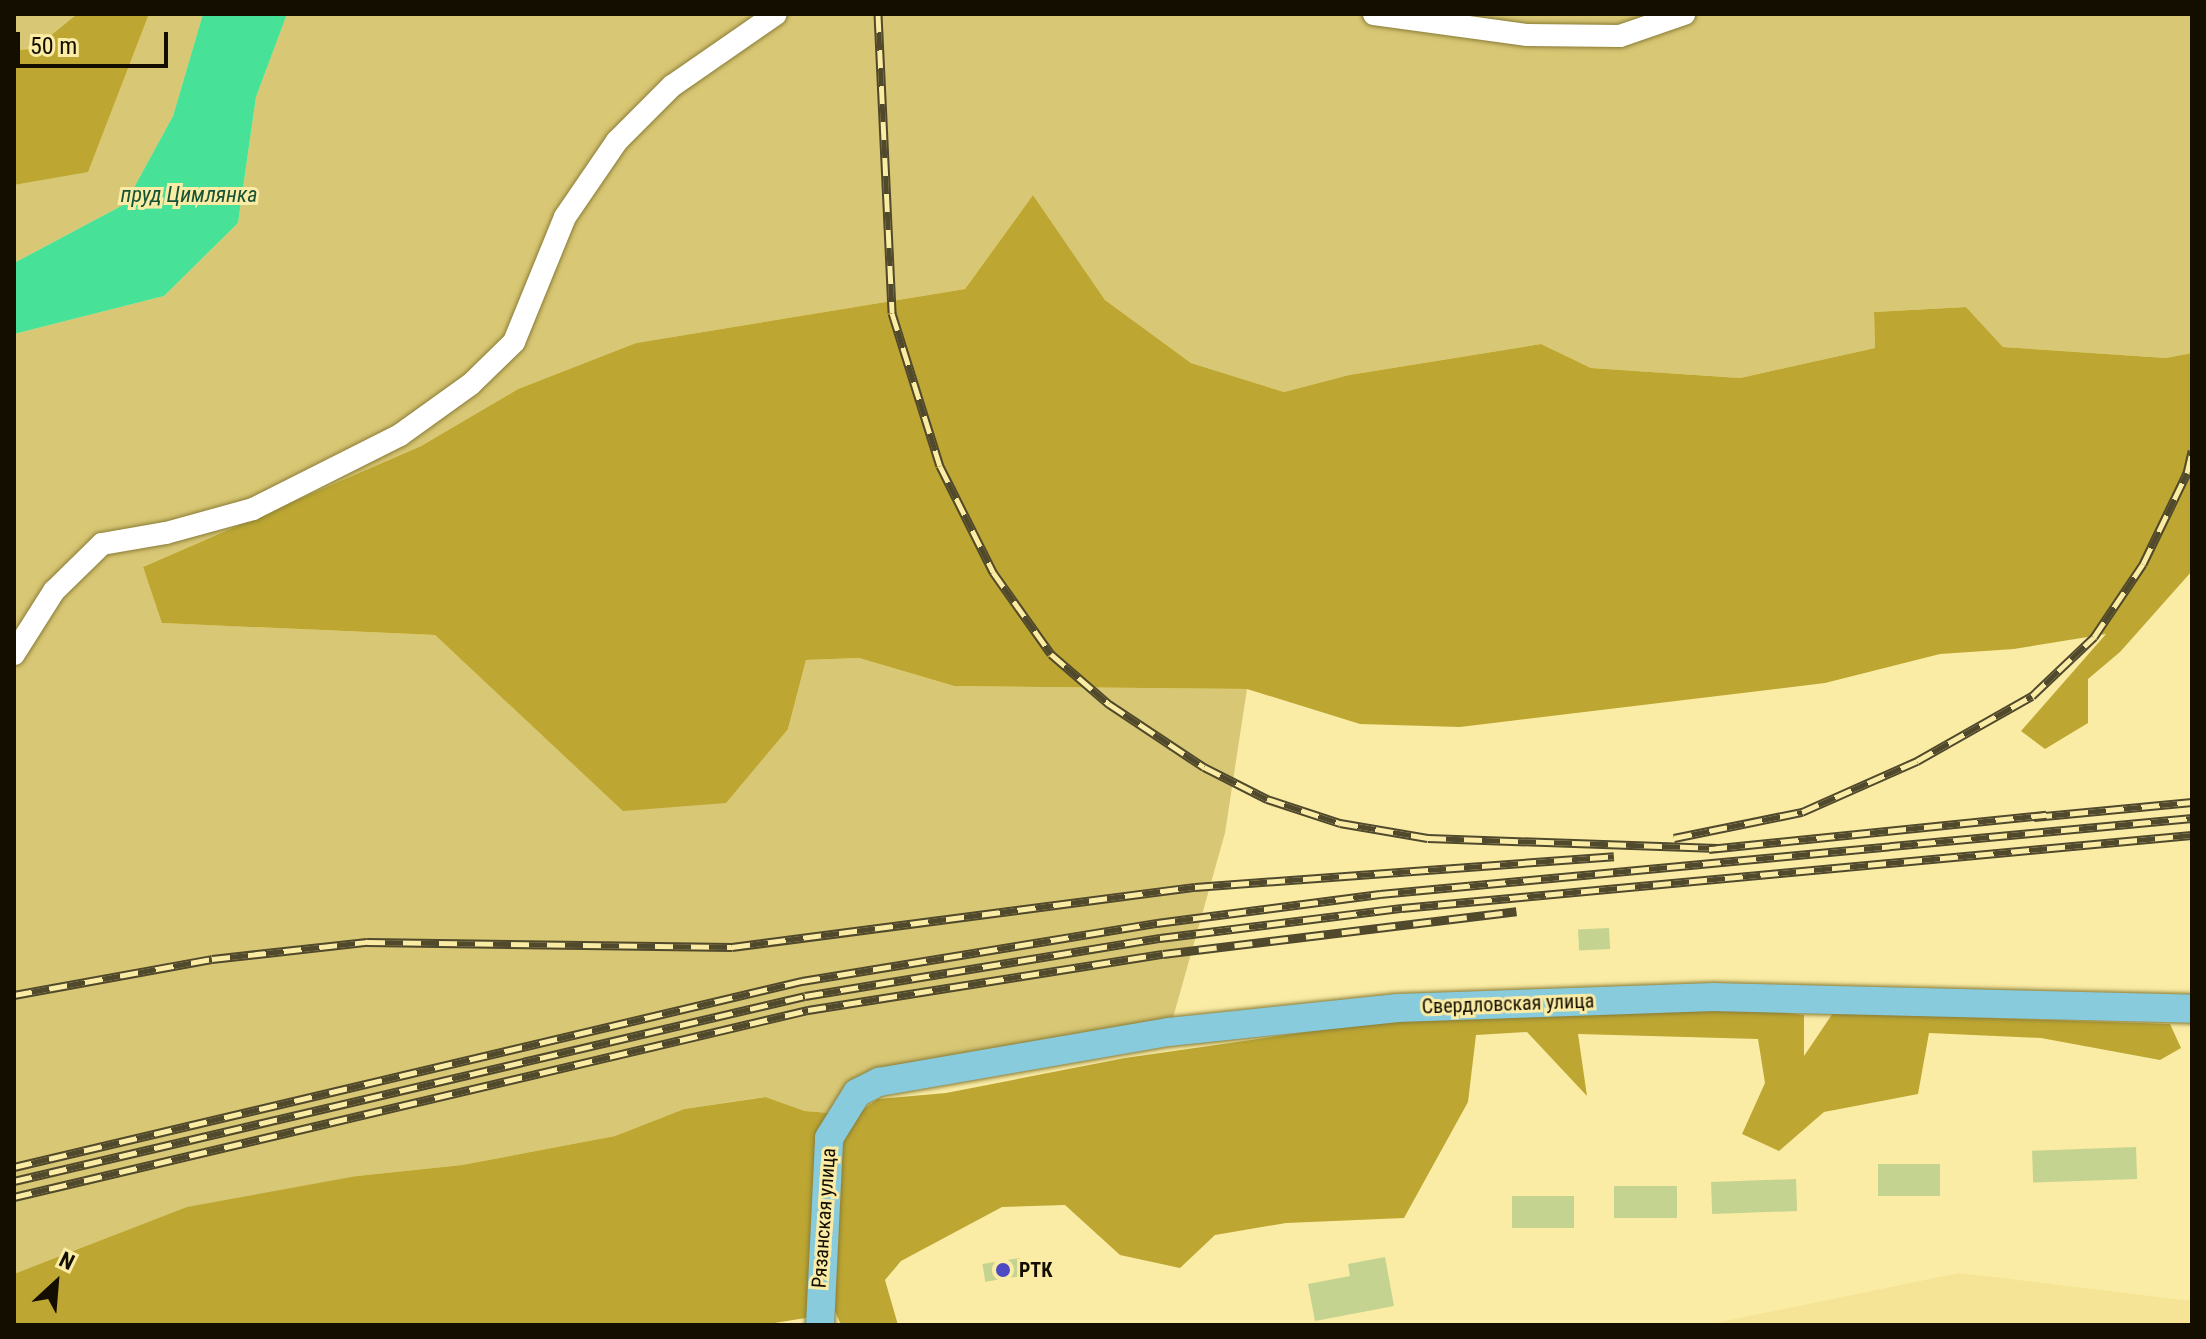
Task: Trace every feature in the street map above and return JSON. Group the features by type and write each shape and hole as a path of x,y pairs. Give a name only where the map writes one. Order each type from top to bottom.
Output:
{"main road":[{"name":"Свердловская улица","path":"842,1114 857,1093 879,1082 1169,1032 1398,1008 1715,997 2192,1009"},
{"name":"Рязанская улица","path":"820,1325 829,1138 842,1114"}],"street":[{"path":"14,654 54,591 102,544 166,533 253,509 400,435 471,384 514,342 565,217 617,141 672,86 776,14"},
{"path":"1374,14 1528,35 1620,36 1684,14"}],"shaded area":[{"path":"14,14 77,14 34,49 14,50"},
{"path":"77,14 149,14 88,172 14,185 14,50 34,49"},
{"path":"149,14 203,14 173,116 125,204 14,263 14,185 88,171"},
{"path":"287,14 2192,14 2192,353 2166,358 2003,347 1966,307 1874,312 1875,348 1740,378 1591,368 1541,344 1349,375 1284,392 1191,363 1105,300 1033,195 965,289 636,343 518,389 421,446 143,567 163,623 435,635 624,811 788,729 806,660 859,658 954,686 1247,689 1225,833 1169,1032 879,1082 842,1114 805,1111 764,1097 684,1109 615,1136 462,1165 357,1176 14,1274 14,334 164,296 238,223 256,97"},
{"path":"1033,195 1105,300 1191,363 1284,392 1349,375 1541,344 1591,368 1740,378 1875,348 1874,312 1966,307 2003,347 2166,358 2192,353 2192,571 2120,652 2088,679 2088,723 2045,749 2021,731 2106,634 2014,649 1940,654 1825,683 1460,727 1360,724 1247,689 954,686 859,658 806,660 788,729 726,803 623,811 435,635 162,623 143,567 421,446 518,389 636,343 965,289"},
{"path":"1727,1007 1804,1015 1804,1056 1833,1013 2170,1024 2181,1048 2160,1060 2041,1038 1929,1033 1918,1094 1824,1112 1779,1151 1742,1134 1765,1083 1758,1039 1578,1034 1587,1096 1527,1032 1476,1035 1468,1102 1404,1218 1286,1223 1215,1235 1180,1268 1120,1255 1065,1205 1002,1207 901,1261 885,1280 898,1325 841,1325 835,1311 843,1144 855,1115 878,1099 946,1093 1125,1058 1385,1021"},
{"path":"765,1097 805,1111 842,1114 818,1316 762,1325 14,1325 14,1274 187,1207 357,1176 462,1165 615,1136 684,1109"},
{"path":"1959,1273 2192,1301 2192,1325 1706,1325"}],"water":[{"name":"пруд Цимлянка","path":"203,14 287,14 256,97 238,223 164,296 14,334 14,263 125,204 173,116"}],"building":[{"path":"1609,928 1610,949 1579,951 1578,930"},
{"path":"2136,1147 2137,1179 2033,1183 2032,1151"},
{"path":"1878,1164 1940,1164 1940,1196 1878,1196"},
{"path":"1796,1179 1797,1211 1712,1214 1711,1182"},
{"path":"1614,1186 1677,1186 1677,1218 1614,1218"},
{"path":"1512,1196 1574,1196 1574,1228 1512,1228"},
{"path":"1385,1257 1394,1306 1315,1321 1308,1284 1350,1276 1348,1264"},
{"name":"РТК","path":"1020,1258 1023,1276 985,1282 982,1264"}],"railway":[{"path":"878,14 892,313 940,466 993,572 1051,654 1109,704 1204,767 1267,799 1340,823 1428,838 1718,848"},
{"path":"1674,838 1802,812 1917,761 2032,696 2094,637 2143,564 2187,473 2192,451"},
{"path":"2034,817 2192,802"},
{"path":"1709,849 2046,815"},
{"path":"14,1167 802,981 1157,923 1380,894 2192,818"},
{"path":"14,1181 805,996 1160,938 1402,908 2192,835"},
{"path":"14,995 212,959 367,942 732,947 1195,887 1614,856"},
{"path":"14,1197 808,1010 1163,954 1516,911"}],"place":[{"name":"РТК","path":"1003,1270"}]}
